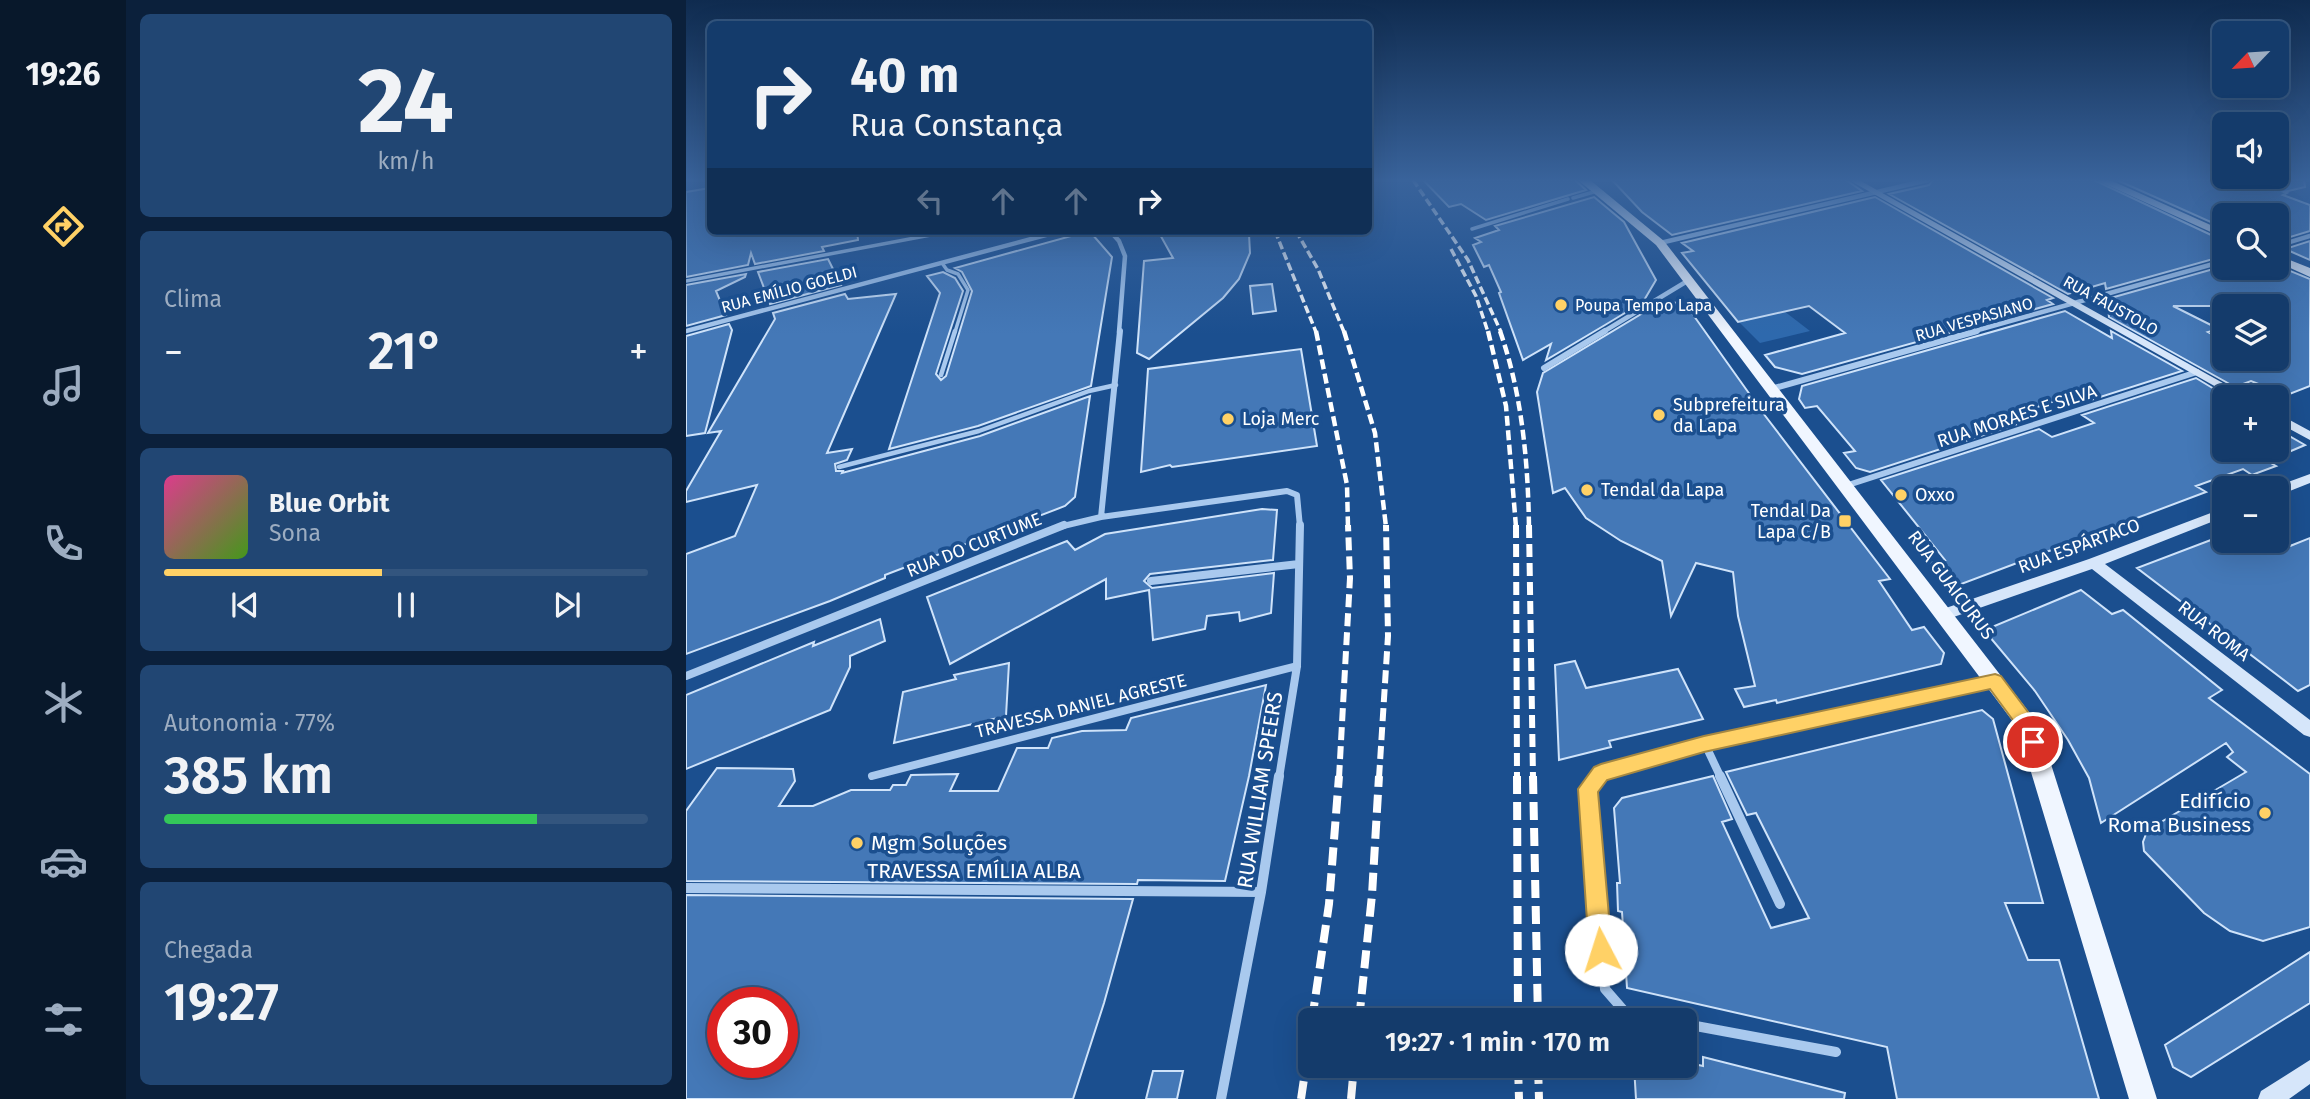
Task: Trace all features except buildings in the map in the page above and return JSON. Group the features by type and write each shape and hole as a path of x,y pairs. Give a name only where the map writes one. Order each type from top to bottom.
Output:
{"main road":[{"name":"RUA GUAICURUS","path":"1646,231 1660,243 1689,280 2022,718 2033,742 2143,1099"},
{"path":"2289,263 2310,273"}],"street":[{"path":"1660,243 1711,231"},
{"name":"RUA FAUSTOLO","path":"1946,231 2220,385"},
{"name":"RUA EMÍLIO GOELDI","path":"686,331 1046,235"},
{"path":"1101,517 1116,384 1125,256 1114,235"},
{"path":"2289,243 2308,237"},
{"name":"RUA VESPASIANO","path":"1771,389 2212,264"},
{"path":"1544,368 1689,280"},
{"name":"RUA MORAES E SILVA","path":"1845,486 2197,372"},
{"path":"2289,424 2310,436"},
{"path":"2289,486 2310,478"},
{"name":"RUA DO CURTUME","path":"686,676 1065,525 1101,517 1287,491"},
{"name":"RUA WILLIAM SPEERS","path":"1220,1099 1261,892 1297,667 1300,508 1297,495 1287,491"},
{"name":"RUA ESPÁRTACO","path":"1945,614 2094,563 2212,517"},
{"name":"RUA ROMA","path":"2094,563 2310,730"},
{"path":"1151,581 1299,565"},
{"name":"TRAVESSA DANIEL AGRESTE","path":"872,776 1297,667"},
{"path":"1622,1008 1605,989 1603,977 1588,789 1601,773 1704,744 1995,681"},
{"path":"1704,744 1780,904"},
{"name":"TRAVESSA EMÍLIA ALBA","path":"686,888 1261,892"},
{"path":"1697,1026 1836,1052"},
{"path":"2269,1099 2310,1071"}],"lane":[{"path":"686,281 931,235"},
{"path":"941,375 968,289 958,274 947,270 942,263"},
{"path":"839,467 979,431 1089,391 1116,384"}],"shaded area":[{"path":"1784,311 1810,331 1760,343 1739,322"}],"railway":[{"path":"1448,231 1468,260 1501,332"},
{"path":"1277,235 1316,332"},
{"path":"1298,235 1318,269 1344,332"},
{"path":"1451,249 1476,296 1488,332"},
{"path":"1316,331 1347,485 1348,527"},
{"path":"1344,331 1375,433 1386,527"},
{"path":"1488,331 1506,406 1516,527"},
{"path":"1500,331 1519,403 1529,527"},
{"path":"1339,778 1350,578 1348,525"},
{"path":"1379,778 1388,636 1386,525"},
{"path":"1516,525 1517,778"},
{"path":"1529,525 1533,778"},
{"path":"1314,1008 1329,904 1339,776"},
{"path":"1360,1008 1372,895 1379,776"},
{"path":"1517,776 1518,1008"},
{"path":"1533,776 1538,1008"},
{"path":"1301,1099 1304,1078"},
{"path":"1351,1099 1353,1078"},
{"path":"1518,1078 1519,1099"},
{"path":"1538,1078 1539,1099"}],"place":[{"name":"Poupa Tempo Lapa","path":"1561,305"},
{"name":"Subprefeitura da Lapa","path":"1659,415"},
{"name":"Loja Merc","path":"1228,419"},
{"name":"Tendal da Lapa","path":"1587,490"},
{"name":"Oxxo","path":"1901,495"},
{"name":"Tendal Da Lapa C/B","path":"1845,521"},
{"name":"Edifício Roma Business","path":"2265,813"},
{"name":"Mgm Soluções","path":"857,843"}],"route":[{"path":"1601,950 1588,789 1601,773 1704,744 1995,681 2022,718 2033,742"}]}
